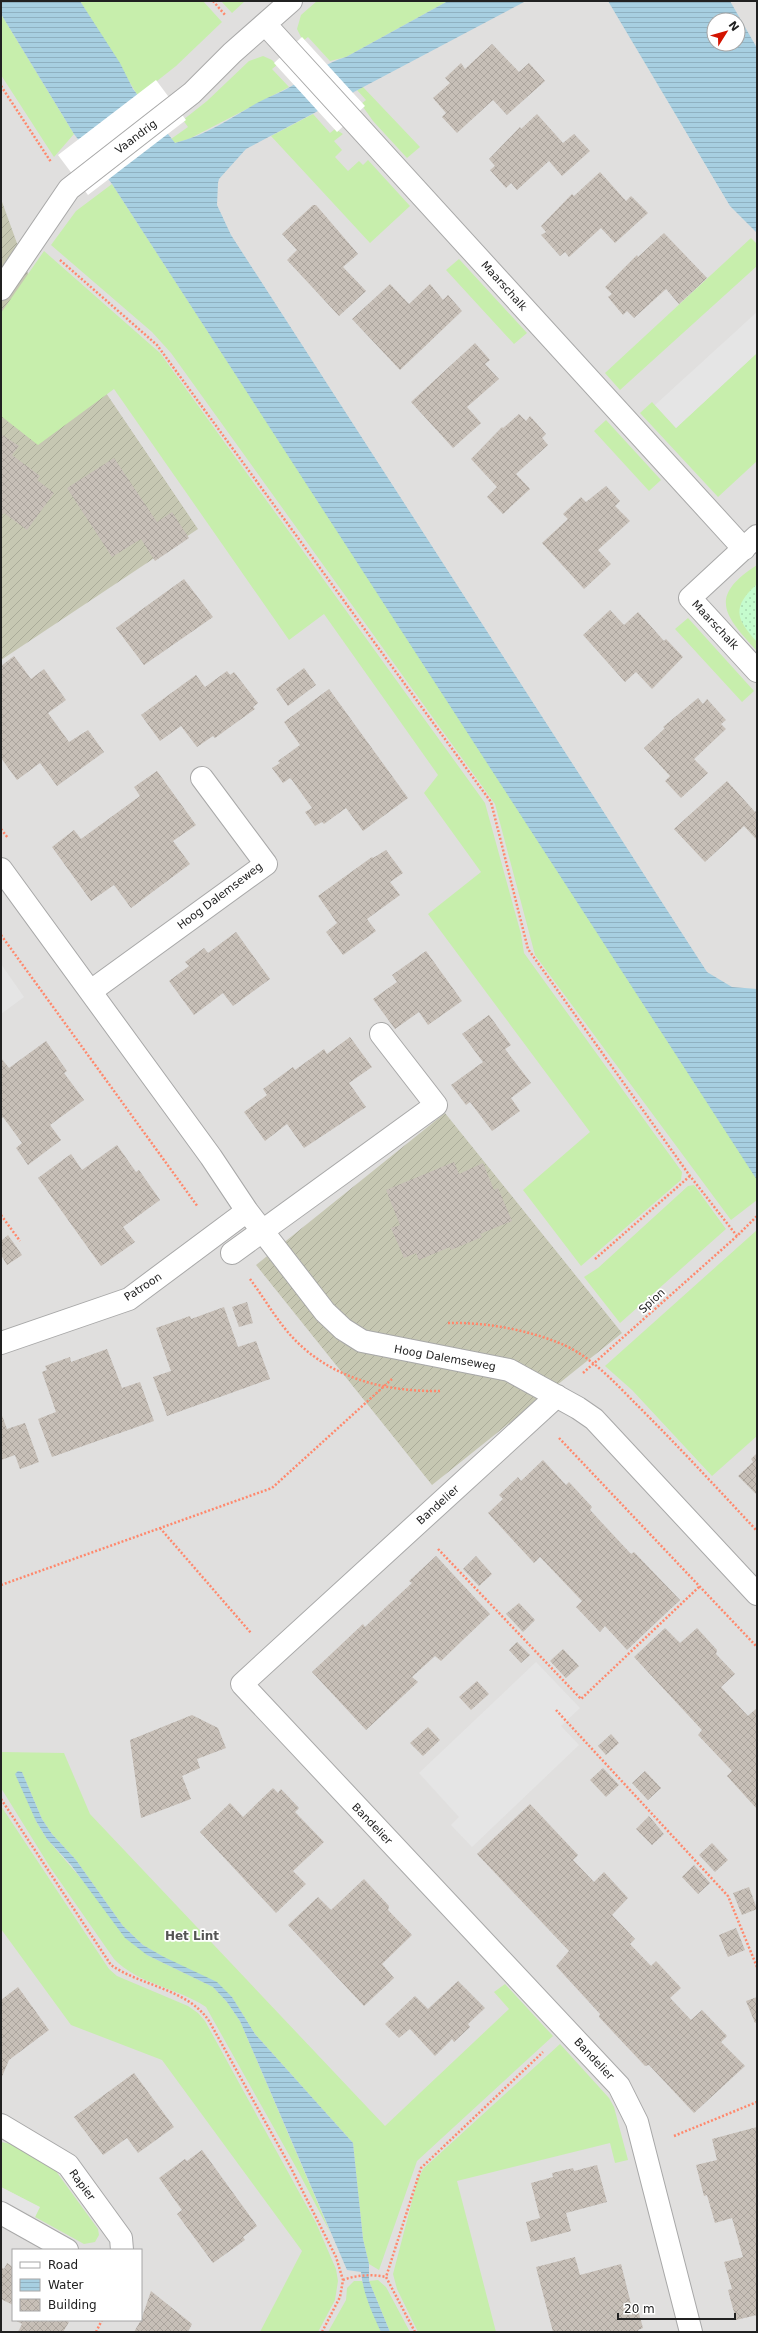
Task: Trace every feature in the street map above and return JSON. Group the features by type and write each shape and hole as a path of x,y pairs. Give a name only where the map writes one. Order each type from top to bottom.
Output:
{"street":[{"name":"Vaandrig","path":"1,289 36,239 54,209 73,185 176,106 291,1"},
{"name":"Maarschalk","path":"265,24 351,119 750,542 690,598 757,671"},
{"name":"Hoog Dalemseweg","path":"91,991 266,864 202,778"},
{"name":"Hoog Dalemseweg","path":"1,869 91,991 247,1211 325,1312 343,1329 362,1341 508,1370 557,1396 594,1419 757,1594"},
{"path":"232,1253 436,1106 381,1034"},
{"name":"Patroon","path":"1,1343 129,1299 247,1211"},
{"name":"Bandelier","path":"557,1396 242,1684 619,2086 636,2122 644,2148 690,2332"},
{"name":"Rapier","path":"1,2125 68,2165 121,2238 122,2249"},
{"path":"1,2213 65,2249"}],"path":[{"path":"1,86 73,185"},
{"path":"36,239 157,346 491,802 528,948 690,1176 737,1236"},
{"path":"1,829 10,841"},
{"path":"1,935 218,1234"},
{"path":"595,1258 690,1176"},
{"path":"1,1215 20,1241"},
{"name":"Spion","path":"557,1396 737,1236 757,1216"},
{"path":"446,1323 476,1324 529,1334 564,1345 594,1364 676,1444 757,1531"},
{"path":"1,1585 272,1488 384,1386"},
{"path":"555,1434 757,1647"},
{"path":"415,1526 581,1699 700,1586"},
{"path":"160,1528 272,1657"},
{"path":"556,1710 728,1896 757,1968"},
{"path":"1,1798 111,1965 126,1976 190,2002 203,2012 292,2168 336,2257 343,2280 340,2297 322,2332"},
{"path":"415,2332 386,2277 421,2168 567,2030"},
{"path":"644,2148 757,2102"},
{"path":"343,2280 352,2276 378,2275 386,2277"},
{"path":"96,2332 102,2321"}],"shaded area":[{"path":"1,1 757,1 757,2332 1,2332"},
{"path":"1,199 31,282 198,529 1,660"},
{"path":"757,312 757,353 676,428 655,405"},
{"path":"1,964 24,997 1,1014"},
{"path":"445,1113 622,1333 432,1485 256,1265"},
{"path":"536,1662 580,1708 561,1726 579,1745 472,1847 451,1825 459,1817 419,1773"},
{"path":"1,2187 40,2207 35,2217 1,2200"}],"green space":[{"path":"80,1 203,1 222,22 176,66 138,96"},
{"path":"221,1 245,1 232,13"},
{"path":"317,1 448,1 346,57 330,61 308,37 303,41 297,29 301,15"},
{"path":"1,14 74,134 54,157 1,75"},
{"path":"263,56 272,60 277,65 272,69 289,87 189,139 175,143 171,139 188,127 183,120 207,101 249,61"},
{"path":"363,87 420,147 407,158 373,121 361,104 366,100 357,90"},
{"path":"313,114 330,133 335,129 343,134 334,141 342,150 335,157 348,171 359,161 363,165 368,160 410,206 370,243 271,136"},
{"path":"112,184 757,1176 757,1200 731,1220 535,955 495,804 171,353 152,332 51,245 76,211"},
{"path":"751,238 757,244 757,266 620,390 605,373"},
{"path":"44,251 160,353 485,803 521,934 524,953 682,1172 681,1180 581,1266 523,1190 590,1132 428,914 481,872 424,793 438,775 324,614 289,640 114,389 38,445 1,416 1,313"},
{"path":"459,259 527,333 514,344 446,270"},
{"path":"757,353 757,461 718,497 640,413 652,402 676,428"},
{"path":"606,420 661,480 649,491 594,431"},
{"path":"757,565 757,651 736,627 726,607 727,597 731,587 741,576"},
{"path":"757,584 757,642 744,626 739,613 743,599"},
{"path":"688,618 754,691 742,702 675,629"},
{"path":"694,1185 726,1229 620,1323 584,1277 598,1268 688,1186"},
{"path":"757,1230 757,1436 712,1476 632,1390 605,1366"},
{"path":"1,1752 64,1753 90,1814 385,2126 509,2009 494,1992 505,1984 553,2036 417,2161 379,2270 369,2264 363,2239 353,2143 255,2034 232,1997 143,1945 123,1926 76,1860 52,1834 42,1819 22,1772 36,1821 47,1839 147,1955 213,1987 227,2002 240,2021 331,2234 297,2169 206,2007 183,1995 146,1980 124,1967 114,1959 50,1867 1,1788"},
{"path":"1,1806 109,1969 117,1976 188,2006 198,2013 205,2021 316,2223 336,2269 338,2281 335,2300 318,2332 260,2332 302,2251 162,2060 71,2025 1,1929"},
{"path":"560,2044 609,2098 614,2107 628,2160 615,2163 610,2143 457,2181 496,2332 418,2332 397,2289 393,2274 417,2182 423,2169"},
{"path":"1,2142 12,2144 50,2163 98,2229 99,2235 95,2242 84,2244 35,2217 39,2207 1,2187"},
{"path":"378,2280 386,2287 410,2332 390,2332 369,2281"},
{"path":"354,2281 362,2281 381,2332 328,2332 346,2300 347,2288"}],"water":[{"path":"1,1 80,1 120,63 133,89 175,143 197,136 218,126 257,103 286,89 324,66 346,57 448,1 526,1 246,149 219,179 217,205 231,235 707,972 732,987 757,989 757,1180 112,184 74,134 1,14"},
{"path":"608,1 730,1 736,12 706,12 706,52 746,52 746,29 757,48 757,233 730,206"},
{"path":"18,1771 22,1772 42,1819 52,1834 76,1860 123,1926 143,1945 164,1957 217,1982 232,1997 255,2034 353,2143 363,2239 369,2264 369,2281 390,2332 381,2332 366,2295 361,2272 347,2270 240,2021 227,2002 213,1987 147,1955 125,1938 71,1865 47,1839 36,1821 15,1774"}],"pier":[{"path":"302,37 365,106 337,132 274,63"},
{"path":"156,80 186,120 88,195 58,155"}],"building":[{"path":"492,44 519,72 529,63 545,81 507,115 493,100 457,133 442,117 446,113 433,98 450,83 445,78 461,63 465,69"},
{"path":"537,114 563,143 574,134 590,151 562,176 549,161 517,190 511,183 506,188 490,170 495,166 489,159 520,127 521,129"},
{"path":"600,172 626,201 631,196 648,213 615,243 601,228 569,257 565,252 560,256 541,235 546,232 541,226 572,194 574,196"},
{"path":"313,205 316,205 358,254 343,267 366,291 339,316 287,260 297,250 282,234"},
{"path":"664,233 707,278 679,304 666,289 634,318 627,311 623,315 608,297 612,294 605,287 637,255 638,257"},
{"path":"390,284 409,304 430,284 443,300 448,295 462,311 400,370 352,319"},
{"path":"475,343 490,360 485,364 499,379 467,407 481,423 453,448 411,402"},
{"path":"519,414 526,421 530,416 546,434 542,438 548,445 516,474 530,489 503,514 487,497 497,487 471,459 502,427 503,428"},
{"path":"1,434 19,446 12,455 40,476 37,480 54,493 27,530 4,513 1,516"},
{"path":"114,458 157,522 172,512 189,538 155,561 141,539 112,557 67,488"},
{"path":"606,486 620,501 615,506 630,521 598,550 611,564 584,589 542,543 568,519 563,514 581,497 586,502"},
{"path":"184,579 213,617 144,665 116,628"},
{"path":"610,610 624,625 638,612 664,641 666,639 683,657 652,689 636,672 625,682 583,635"},
{"path":"14,656 31,679 44,669 66,700 48,713 69,742 88,730 104,752 57,786 40,763 17,780 1,758 1,666"},
{"path":"304,668 316,685 288,706 276,689"},
{"path":"227,671 230,675 234,672 258,703 253,707 255,709 215,738 213,736 197,747 181,726 160,741 141,715 196,675 205,687"},
{"path":"329,689 408,798 363,831 346,808 324,824 322,822 315,826 305,812 312,808 292,780 290,778 283,783 272,768 280,763 278,761 300,745 284,722"},
{"path":"698,698 703,704 707,699 726,720 721,724 726,729 694,759 708,773 681,798 665,781 670,776 644,748 665,728 663,727"},
{"path":"157,771 196,825 173,841 190,864 131,908 114,885 91,901 52,847 74,830 81,839 140,796 134,787"},
{"path":"727,781 755,812 757,810 757,840 744,826 705,862 674,829"},
{"path":"386,850 403,873 390,882 400,895 367,919 376,931 343,955 326,932 337,923 318,896 372,857 373,858"},
{"path":"236,932 270,979 233,1006 223,993 194,1015 169,981 189,966 185,962 204,948 208,953"},
{"path":"426,951 462,1001 428,1025 419,1012 395,1029 373,999 397,982 392,975"},
{"path":"489,1015 511,1045 505,1049 531,1083 511,1098 520,1111 492,1131 470,1102 466,1105 451,1085 483,1062 462,1034"},
{"path":"350,1037 372,1067 349,1083 366,1107 304,1148 287,1124 265,1141 244,1112 267,1095 263,1089 293,1067 295,1070 324,1049 327,1054"},
{"path":"46,1041 67,1071 64,1073 84,1100 50,1125 61,1140 28,1165 16,1148 22,1143 3,1117 1,1119 1,1058 9,1068"},
{"path":"117,1145 136,1172 139,1170 160,1200 123,1227 135,1242 101,1266 38,1178 71,1154 82,1170"},
{"path":"454,1162 459,1174 483,1163 494,1190 498,1188 512,1221 480,1234 482,1237 451,1250 450,1247 419,1260 416,1253 404,1258 391,1228 400,1225 386,1190"},
{"path":"8,1235 22,1255 7,1265 1,1255 1,1241"},
{"path":"247,1302 253,1323 239,1327 232,1307"},
{"path":"224,1307 238,1347 256,1341 270,1379 167,1416 153,1377 171,1371 156,1328 190,1316 191,1319"},
{"path":"107,1349 122,1388 140,1382 154,1421 52,1457 38,1419 56,1412 42,1372 47,1370 45,1366 70,1357 71,1362"},
{"path":"1,1413 7,1429 25,1423 39,1462 20,1469 15,1455 1,1460"},
{"path":"757,1453 757,1495 738,1476 753,1462 751,1459"},
{"path":"543,1460 566,1485 569,1482 592,1507 590,1510 631,1554 634,1552 680,1600 627,1650 605,1626 600,1632 576,1607 582,1601 540,1557 534,1563 488,1513 503,1499 499,1495 518,1477 521,1481"},
{"path":"436,1556 490,1614 441,1661 435,1656 412,1677 418,1682 366,1730 312,1672 363,1624 365,1627 412,1583 409,1581"},
{"path":"476,1556 492,1574 479,1586 463,1569"},
{"path":"519,1603 535,1620 523,1632 506,1614"},
{"path":"665,1628 680,1643 697,1628 717,1650 716,1654 735,1674 721,1687 748,1716 757,1708 757,1809 727,1776 732,1771 698,1735 702,1730 634,1657"},
{"path":"517,1642 530,1655 521,1663 509,1650"},
{"path":"563,1649 579,1666 566,1678 550,1661"},
{"path":"477,1681 489,1694 471,1710 459,1697"},
{"path":"192,1715 218,1728 226,1748 197,1759 200,1768 182,1776 191,1799 141,1818 130,1740"},
{"path":"428,1727 440,1740 423,1756 410,1743"},
{"path":"611,1734 619,1743 606,1755 598,1746"},
{"path":"603,1768 619,1785 606,1797 590,1780"},
{"path":"645,1771 661,1788 648,1800 632,1783"},
{"path":"273,1788 278,1793 281,1789 299,1808 295,1812 324,1842 293,1871 306,1884 276,1913 200,1832 230,1803 243,1817"},
{"path":"530,1804 578,1855 573,1860 594,1882 604,1872 628,1898 612,1915 635,1939 630,1944 651,1966 656,1961 681,1988 670,1998 691,2020 702,2010 727,2036 721,2042 745,2066 694,2113 649,2065 645,2066 599,2017 600,2014 556,1966 569,1951 477,1854"},
{"path":"649,1816 664,1834 652,1845 636,1829"},
{"path":"712,1843 728,1860 715,1872 699,1855"},
{"path":"694,1865 710,1883 698,1894 682,1877"},
{"path":"364,1879 389,1906 388,1910 412,1935 382,1964 394,1978 364,2006 288,1925 318,1897 331,1910"},
{"path":"749,1887 757,1909 742,1915 733,1893"},
{"path":"736,1928 745,1950 728,1957 719,1935"},
{"path":"458,1981 485,2008 468,2024 470,2027 454,2042 452,2039 435,2056 410,2029 399,2038 385,2024 415,1996 428,2009"},
{"path":"18,1987 49,2030 9,2060 1,2079 1,2000"},
{"path":"757,1997 757,2022 755,2023 746,2001"},
{"path":"134,2073 174,2127 138,2153 127,2138 103,2155 74,2117"},
{"path":"757,2127 757,2315 736,2320 728,2290 732,2289 724,2262 743,2257 732,2218 715,2223 707,2195 704,2196 696,2165 717,2160 712,2139"},
{"path":"202,2150 257,2226 243,2237 245,2240 213,2263 177,2214 182,2210 159,2178 185,2159 187,2161"},
{"path":"597,2165 607,2202 566,2213 571,2231 531,2242 526,2222 540,2218 531,2183 553,2177 552,2173 573,2168 574,2171"},
{"path":"575,2257 580,2275 621,2264 631,2305 636,2303 643,2328 638,2330 639,2332 553,2332 536,2267"},
{"path":"7,2263 12,2266 12,2304 1,2299 1,2267 4,2269"},
{"path":"151,2291 192,2324 188,2332 134,2332 140,2321 142,2321"},
{"path":"17,2321 69,2322 63,2332 18,2332 22,2324"}],"district":[{"name":"Het Lint","path":"192,1936"}]}
